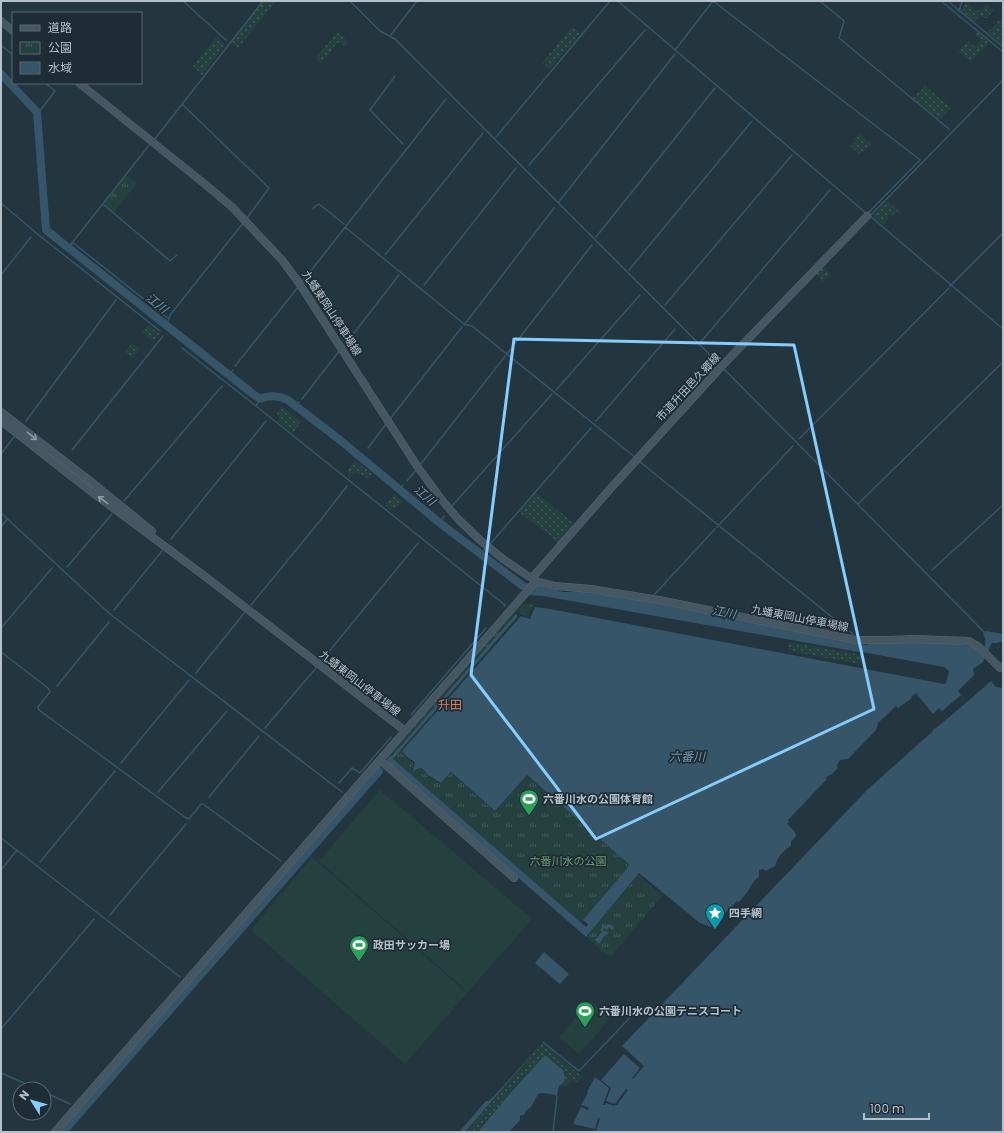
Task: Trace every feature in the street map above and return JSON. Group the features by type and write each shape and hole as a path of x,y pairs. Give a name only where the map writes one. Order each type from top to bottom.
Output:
{"main road":[{"path":"1,21 12,30"},
{"name":"九蟠東岡山停車場線","path":"80,84 222,198 259,234 300,283 417,466 442,500 458,519 480,540 534,581 555,586 591,589 661,601 856,640 962,640 972,642 1000,668 1003,666"},
{"name":"市道升田邑久郷線","path":"534,581 637,459 721,366 867,216"},
{"name":"九蟠東岡山停車場線","path":"1,412 100,488 202,574"},
{"name":"九蟠東岡山停車場線","path":"1,421 404,730 526,594 534,581"},
{"path":"55,1132 380,760 404,730"},
{"path":"380,760 514,878"}],"highlighted area":[{"path":"514,339 794,345 874,709 596,839 471,675"}],"green space":[{"path":"264,1 276,1 238,48 231,42"},
{"path":"965,1 977,11 987,5 994,10 987,18 980,15 975,22 962,11"},
{"path":"1000,19 1003,21 1003,45 987,32 992,29"},
{"path":"572,27 580,34 550,69 542,63"},
{"path":"338,32 345,38 347,44 345,47 338,42 321,63 315,58"},
{"path":"977,32 990,43 970,62 958,51 968,41 975,47 981,40 975,35"},
{"path":"217,36 225,45 202,75 193,66"},
{"path":"925,86 951,108 940,120 913,98"},
{"path":"859,134 872,144 859,154 850,146 856,141 854,139"},
{"path":"126,175 137,183 114,212 104,204"},
{"path":"888,201 901,213 896,212 892,216 890,215 883,225 874,217 875,214"},
{"path":"824,266 831,274 823,282 816,274"},
{"path":"148,325 160,334 154,342 142,333"},
{"path":"132,343 140,349 133,358 125,352"},
{"path":"282,406 301,422 293,433 278,421 279,417 277,413"},
{"path":"355,461 373,474 370,478 354,473 350,478 348,477 349,473 347,471"},
{"path":"536,493 575,524 559,543 519,512"},
{"path":"394,494 403,501 396,508 394,507 391,510 385,505"},
{"path":"522,604 533,605 528,617 516,611"},
{"path":"513,611 516,614 489,645 491,648 485,655 482,653 432,710 435,712 430,718 427,716 391,757 387,754"},
{"path":"789,642 861,655 860,664 788,651"},
{"name":"六番川水の公園","path":"401,750 405,757 413,762 412,770 414,771 421,768 428,776 441,784 451,773 495,812 527,776 630,865 581,922 393,759"},
{"path":"380,790 532,919 468,992 319,861"},
{"name":"政田サッカー場","path":"312,857 467,993 405,1064 251,930"},
{"path":"638,875 662,896 612,955 607,955 586,937"},
{"name":"六番川水の公園テニスコート","path":"590,1001 610,1018 579,1054 559,1037"},
{"path":"543,1043 582,1077 577,1083 571,1080 566,1086 560,1086 565,1079 564,1070 545,1055 512,1090 478,1132 466,1132"}],"water":[{"name":"六番川","path":"537,585 563,592 586,592 634,599 867,645 868,643 941,642 984,649 985,639 983,634 986,631 1003,634 1003,641 992,643 983,662 973,669 974,675 958,691 967,702 991,681 996,687 1003,688 1003,1132 592,1132 593,1130 596,1131 600,1118 598,1118 595,1129 573,1124 581,1107 588,1110 589,1108 581,1105 595,1077 609,1088 603,1105 606,1103 614,1106 617,1105 628,1090 626,1089 615,1104 606,1101 611,1088 601,1080 624,1054 640,1068 632,1078 633,1079 644,1066 622,1046 867,790 933,731 934,728 935,729 948,718 939,708 933,714 916,693 911,697 912,698 898,708 896,706 878,723 876,730 848,759 840,760 837,765 838,768 826,777 827,779 788,820 789,822 787,824 795,832 796,836 791,841 791,846 779,857 775,866 766,871 763,869 759,870 759,877 754,881 739,902 737,901 711,927 700,923 639,873 586,937 386,762 389,756 391,757 516,614 518,616 393,759 586,927 588,924 583,920 630,865 527,775 495,811 451,772 441,783 428,775 422,768 414,771 415,762 406,756 402,751 521,616 530,619 535,607 550,609 944,684 946,683 949,671 944,667 862,652 861,650 859,650 859,652 543,596 528,595"},
{"path":"610,924 614,928 612,930 609,927 607,930 604,928 603,931 609,933 604,936 599,944 595,940 602,932 600,930 604,925 606,926"},
{"path":"544,952 569,974 560,984 535,963"},
{"path":"543,1042 465,1132 459,1132 486,1101 489,1101 497,1093"},
{"path":"545,1055 563,1070 565,1076 564,1082 559,1086 557,1095 542,1093 538,1094 531,1107 524,1115 520,1116 520,1120 509,1132 478,1132 513,1090"}],"pier":[{"path":"961,695 967,702 948,718 942,711"}],"waterway":[{"path":"183,1 226,40"},
{"path":"154,140 263,1"},
{"path":"350,1 380,31 395,39 720,365"},
{"path":"390,36 417,1"},
{"path":"496,137 610,1"},
{"path":"618,1 867,214"},
{"path":"713,1 920,160 867,214"},
{"path":"675,50 713,1"},
{"path":"820,1 844,21 839,38 949,129"},
{"path":"941,1 1003,52"},
{"path":"948,1 1003,47"},
{"path":"959,11 962,1"},
{"path":"529,165 645,30"},
{"path":"1,45 12,54"},
{"path":"558,203 675,54"},
{"name":"江川","path":"1,74 37,112 46,230 253,394 260,399 267,396 274,396 288,400 340,440 441,524 523,586 535,591"},
{"path":"395,76 370,110 403,144"},
{"path":"870,216 1003,80"},
{"path":"37,115 55,91 46,84"},
{"path":"596,237 715,88"},
{"path":"302,282 446,99"},
{"path":"182,104 269,188 247,218"},
{"path":"629,270 752,121"},
{"path":"385,255 483,133"},
{"path":"68,248 150,144"},
{"path":"665,305 792,155"},
{"path":"424,285 516,168"},
{"path":"699,344 830,190"},
{"path":"1,203 35,232 160,331"},
{"path":"103,204 170,261 177,255"},
{"path":"313,208 319,204 344,224"},
{"path":"464,325 554,208"},
{"path":"870,216 1003,329"},
{"path":"169,319 170,315 244,222"},
{"path":"345,227 464,324 472,326 636,458"},
{"path":"950,286 1003,233"},
{"path":"1,275 31,237"},
{"path":"72,242 169,319 166,325"},
{"path":"420,465 592,245"},
{"path":"344,346 399,275"},
{"path":"235,366 299,286"},
{"path":"799,439 949,288"},
{"path":"556,390 640,295"},
{"path":"26,421 116,300"},
{"path":"390,419 462,327"},
{"path":"596,421 675,329"},
{"path":"72,450 163,336"},
{"path":"182,348 256,406"},
{"path":"302,399 340,350"},
{"path":"858,504 1003,362"},
{"path":"723,368 986,634"},
{"name":"江川","path":"228,375 233,370"},
{"path":"686,410 720,373"},
{"path":"124,501 222,386"},
{"path":"452,506 552,394"},
{"path":"260,399 256,406 505,605 504,606"},
{"name":"江川","path":"296,406 299,402"},
{"path":"171,539 266,421"},
{"path":"368,448 386,424"},
{"path":"491,543 591,428"},
{"path":"1,454 14,437"},
{"path":"717,527 793,446"},
{"path":"639,461 853,634"},
{"path":"407,481 416,470"},
{"name":"江川","path":"400,490 403,485"},
{"path":"251,605 347,486"},
{"path":"932,570 1003,505"},
{"path":"1,513 110,614 342,792"},
{"path":"67,567 112,514"},
{"name":"江川","path":"439,523 444,516"},
{"path":"1,527 7,519"},
{"path":"653,596 715,529"},
{"path":"322,660 418,543"},
{"name":"江川","path":"481,554 485,549"},
{"path":"114,610 162,551"},
{"path":"1,628 52,568"},
{"path":"196,673 245,612"},
{"path":"57,686 109,622"},
{"path":"411,715 486,628"},
{"path":"1,652 48,688 50,692 38,707 39,710 186,818 189,819 201,804 203,804 281,861"},
{"path":"265,728 316,668"},
{"path":"121,763 189,680"},
{"path":"158,792 227,711"},
{"path":"209,797 259,736"},
{"path":"339,783 352,768 360,773 391,737"},
{"path":"40,862 115,771"},
{"path":"63,1132 379,771"},
{"path":"110,915 186,824"},
{"path":"1,838 180,977"},
{"path":"1,870 17,850"},
{"path":"1,1029 94,919"},
{"path":"543,1042 579,1071 640,1007"},
{"path":"1,1073 19,1081"},
{"path":"553,1132 557,1097 556,1094"},
{"path":"52,1096 70,1104"}],"place":[{"name":"六番川水の公園体育館","path":"529,816"},
{"name":"四手網","path":"715,930"},
{"name":"政田サッカー場","path":"359,962"},
{"name":"六番川水の公園テニスコート","path":"585,1028"}],"district":[{"name":"升田","path":"450,704"}]}
